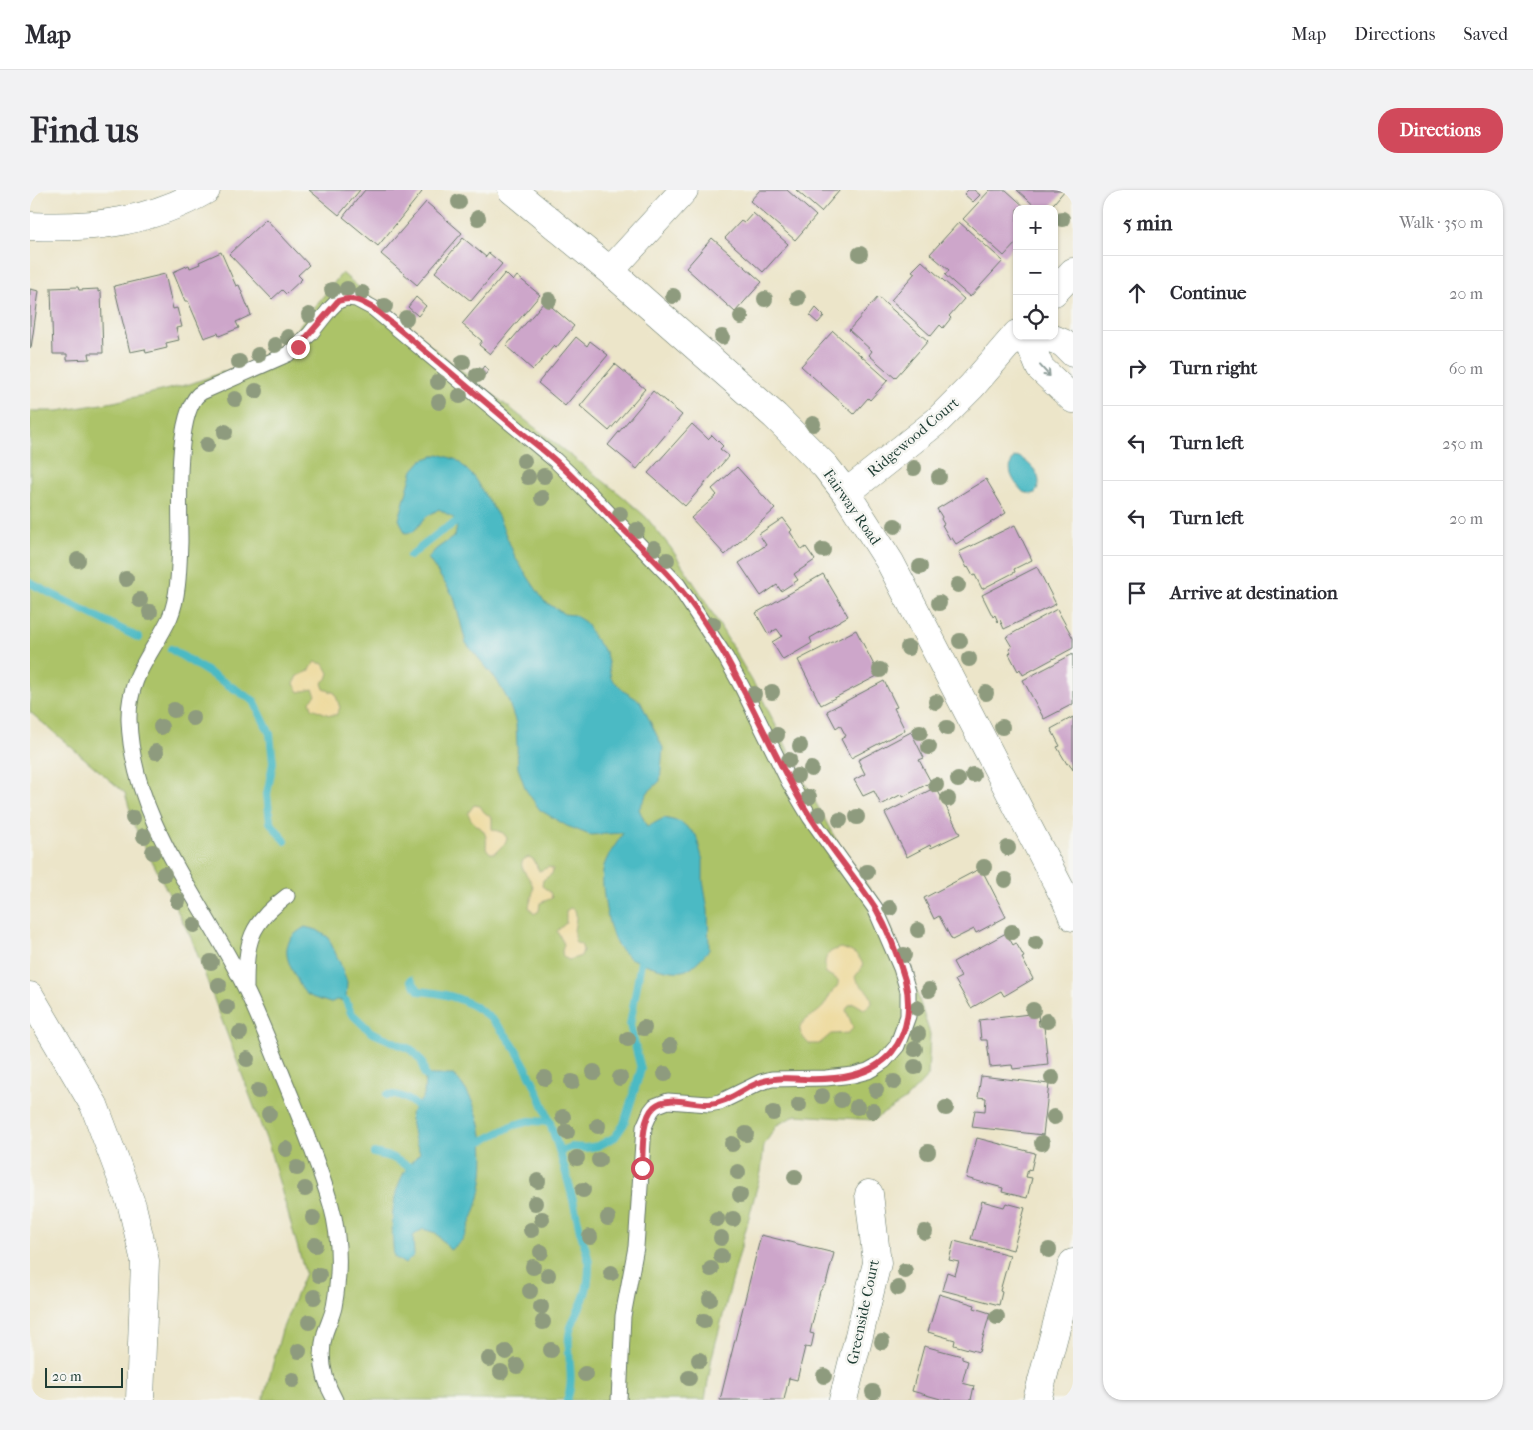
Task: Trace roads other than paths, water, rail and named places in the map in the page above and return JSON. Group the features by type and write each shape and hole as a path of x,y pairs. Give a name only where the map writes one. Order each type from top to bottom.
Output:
{"street":[{"path":"30,226 81,227 124,222 189,200 206,190"},
{"name":"Fairway Road","path":"512,190 610,271 775,416 825,466 846,493 893,569 1066,900 1073,917"},
{"path":"610,271 684,190"},
{"path":"1058,288 1073,272"},
{"name":"Ridgewood Court","path":"846,493 938,421 972,386 1013,339"},
{"path":"1029,340 1040,368 1073,399"},
{"path":"1054,340 1063,344 1073,353"},
{"path":"30,996 94,1105 132,1206 145,1261 140,1400"},
{"name":"Greenside Court","path":"843,1400 877,1263 869,1194"},
{"path":"1037,1400 1073,1263"}],"lane":[{"path":"335,1400 324,1373 322,1348 333,1308 338,1268 338,1240 332,1208 290,1094 246,989 210,922 167,851 152,816 134,762 129,722 134,682 142,663 171,614 179,573 182,436 189,409 194,399 202,392 288,354 310,334 338,301 356,298 373,308 555,460 678,585 726,658 789,782 810,818 881,919 905,980 909,1003 908,1016 897,1046 884,1061 868,1071 826,1078 772,1079 760,1082 720,1102 709,1104 668,1101 655,1106 651,1111 644,1128 636,1247 623,1316 619,1400"},
{"path":"246,989 246,959 252,936 264,915 287,896"}],"water":[{"path":"439,454 457,460 473,476 498,516 516,559 544,601 564,614 574,615 585,622 606,653 611,678 625,692 640,701 663,748 660,781 648,792 639,809 647,827 664,818 681,822 696,835 703,861 703,881 708,910 709,950 686,970 674,971 650,966 630,958 617,945 606,908 603,870 609,855 623,833 590,835 567,826 540,810 526,790 518,768 516,723 508,700 496,679 466,643 454,597 428,558 436,549 455,536 458,521 439,509 426,517 413,532 405,533 399,519 413,470 422,460"},
{"path":"1019,457 1036,472 1039,482 1035,493 1023,492 1012,476 1011,463 1014,458"},
{"path":"305,927 317,930 328,937 347,982 346,1001 336,1000 330,1003 306,994 300,985 289,964 287,950 291,938"},
{"path":"425,1075 454,1075 466,1090 475,1107 480,1126 484,1166 477,1205 463,1238 450,1250 436,1233 423,1229 413,1236 414,1255 405,1264 394,1257 392,1235 393,1211 397,1188 401,1178 420,1153 414,1137 410,1114 424,1096"}],"waterway":[{"path":"410,556 440,532 458,521"},
{"path":"30,583 139,638"},
{"path":"171,649 254,701 270,734 273,763 267,794 270,822 285,841"},
{"path":"560,1151 571,1147 585,1148 598,1146 615,1137 624,1124 641,1069 630,1025 641,962"},
{"path":"411,980 419,991 451,996 466,1002 480,1010 499,1027 517,1051 532,1079 557,1143 589,1264 585,1293 570,1331 571,1376 567,1400"},
{"path":"346,1001 351,1013 371,1032 412,1050 422,1062 425,1075"},
{"path":"387,1095 403,1097 417,1106"},
{"path":"482,1141 514,1125 530,1121 550,1122"},
{"path":"374,1153 391,1157 408,1166"}]}
